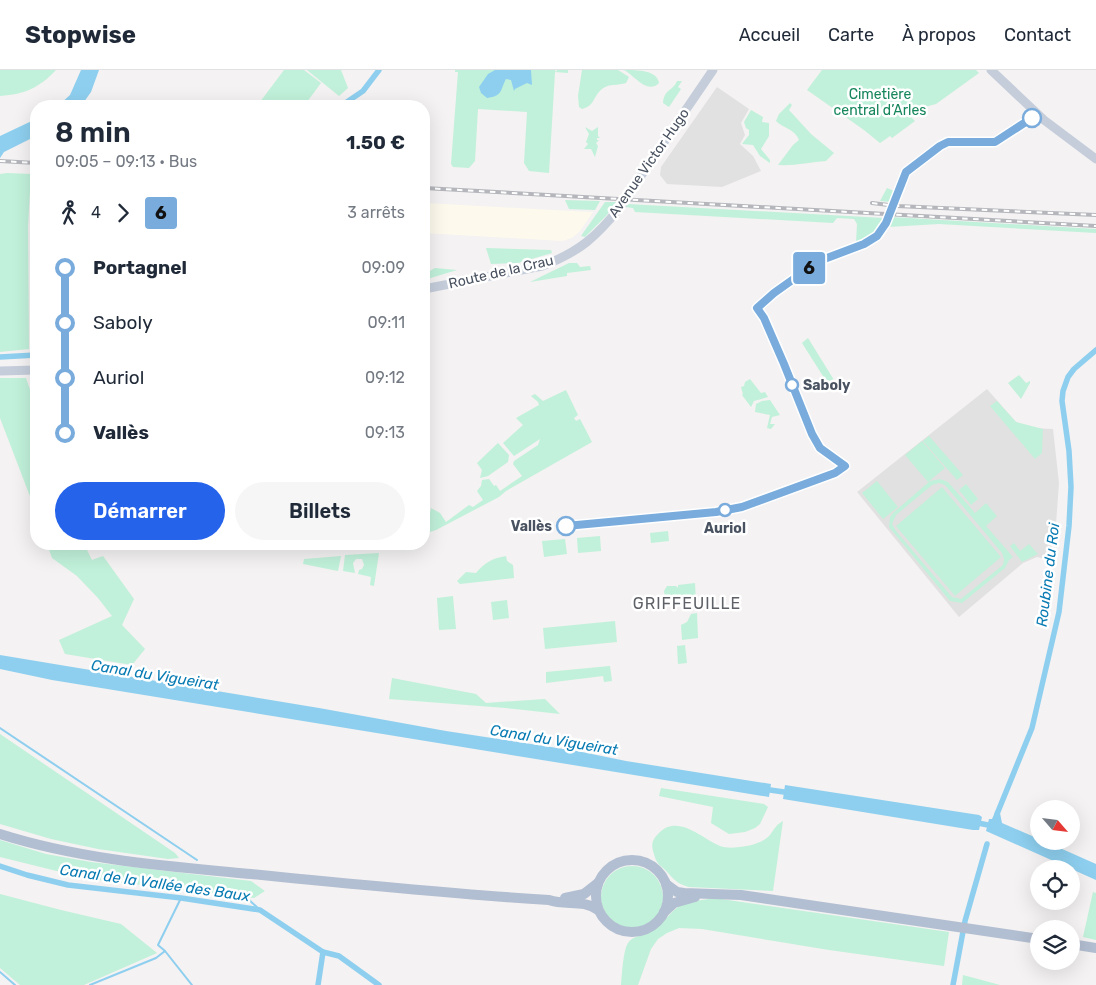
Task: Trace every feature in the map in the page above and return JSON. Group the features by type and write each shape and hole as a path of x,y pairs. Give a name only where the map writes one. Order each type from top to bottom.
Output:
{"main road":[{"name":"Avenue Victor Hugo","path":"577,250 601,230 622,205 714,70"},
{"path":"991,70 1044,120 1096,160"},
{"name":"Route de la Crau","path":"430,288 542,266 577,250"},
{"path":"0,371 30,370"},
{"path":"0,834 53,848 113,860 330,882 549,900 584,894 598,883"},
{"path":"703,894 674,904 652,926 630,933 611,926 601,916 595,899 598,883 603,874 612,865 637,860 651,865 658,871 666,884 677,892 740,895 1030,938"},
{"path":"664,912 668,897 666,884"},
{"path":"549,900 557,903 583,903 598,910"},
{"path":"1080,945 1096,948"}],"shaded area":[{"path":"717,87 749,109 741,123 745,135 740,144 753,156 761,171 722,187 667,184 660,175 661,167"},
{"path":"430,203 593,212 580,231 572,238 562,241 430,233"},
{"path":"987,389 1016,422 1031,428 1053,429 1059,483 1056,524 1049,560 1037,557 1023,563 959,617 857,492"}],"green space":[{"path":"0,70 56,70 31,89 17,94 0,96"},
{"path":"284,70 304,70 321,83 308,100 262,100"},
{"path":"307,70 341,70 348,88 339,96"},
{"path":"455,70 555,70 556,72 557,70 568,70 568,73 555,72 549,173 529,171 524,163 527,112 478,109 475,161 469,168 453,167 451,164 458,72 455,72"},
{"path":"582,70 618,70 629,77 626,83 605,87 589,106 582,109 579,107 578,96"},
{"path":"624,70 651,73 655,75 659,83 650,87 641,83"},
{"name":"Cimetière central d’Arles","path":"822,70 976,70 979,73 936,104 921,108 910,116 915,121 892,138 890,136 880,143 807,90"},
{"path":"677,81 682,81 678,87 681,89 669,107 663,103 664,98"},
{"path":"790,103 792,105 789,110 811,134 834,153 826,161 778,165 799,140 795,133 776,121 779,114"},
{"path":"751,110 763,117 762,122 769,123 769,136 761,149 770,160 770,163 760,156 753,145 742,144 749,135 749,130 744,122"},
{"path":"585,127 592,131 598,127 598,136 600,138 597,138 599,140 596,143 598,146 595,157 591,149 584,149 588,144 586,142 589,134"},
{"path":"0,174 30,174 28,226 29,349 0,352"},
{"path":"887,188 894,191 891,202 880,201"},
{"path":"565,200 600,201 595,210 569,209"},
{"path":"605,202 616,202 607,215 585,237 581,236"},
{"path":"627,204 884,218 880,227 873,234 856,243 857,224 854,219 837,218 833,223 635,212 633,208 625,207"},
{"path":"892,217 1096,229 1096,233 939,224 888,227"},
{"path":"486,248 551,250 552,253 518,263 491,264"},
{"path":"569,263 577,263 580,267 590,266 591,270 567,273 567,276 530,282"},
{"path":"435,268 457,270 430,278 430,271"},
{"path":"808,338 834,380 828,384 802,343"},
{"path":"1019,375 1026,383 1030,381 1021,399 1008,383"},
{"path":"0,378 26,378 30,390 30,496 0,418"},
{"path":"750,379 761,393 765,392 768,397 754,401 751,407 742,395 741,387"},
{"path":"566,390 578,415 574,418 576,421 580,419 592,442 506,491 499,497 430,532 431,508 440,513 446,522 469,505 473,507 483,500 477,491 481,486 482,480 489,479 500,491 522,476 513,464 514,461 538,445 540,439 514,456 503,443 523,425 516,418 539,405 531,396 535,394 543,401"},
{"path":"770,400 780,415 772,417 770,424 775,424 771,429 767,428 770,415 755,412 756,404"},
{"path":"997,401 1016,422 1043,429 1042,453 1035,459 990,406"},
{"path":"929,436 963,475 957,480 923,441"},
{"path":"922,441 945,468 928,482 905,455"},
{"path":"498,443 509,455 508,462 488,476 480,478 482,470 477,463"},
{"path":"940,479 948,482 975,513 986,503 997,516 986,526 1013,557 1005,568 962,603 950,601 889,527 890,517 893,513 930,481","holes":["939,483 945,485 1002,553 1004,559 1003,565 961,599 952,597 892,524 896,515 932,485"]},
{"path":"877,481 898,507 883,519 862,493"},
{"path":"966,484 978,499 971,505 959,490"},
{"path":"942,487 1001,557 955,596 896,526"},
{"path":"668,531 669,541 651,543 650,533"},
{"path":"600,536 601,551 578,553 577,538"},
{"path":"565,539 567,554 544,557 542,541"},
{"path":"1014,543 1020,551 1029,544 1038,554 1022,562 1010,546"},
{"path":"49,550 87,550 92,560 103,556 134,599 122,625 145,649 132,665 65,654 59,640 112,616 77,576 52,558"},
{"path":"379,553 374,586 370,585 371,577 358,574 364,565 362,559 356,559 353,563 355,573 343,571 345,555"},
{"path":"341,556 338,571 303,564 304,559"},
{"path":"506,556 507,561 513,565 514,578 460,584 457,581 466,572 476,573 489,562"},
{"path":"695,583 696,602 689,602 681,595 679,595 679,598 665,598 664,591 667,586 676,586 678,588 678,585"},
{"path":"453,596 456,629 439,630 437,598"},
{"path":"507,600 509,618 493,620 491,602"},
{"path":"697,613 698,638 682,640 681,625 687,622 691,614"},
{"path":"615,621 617,642 545,649 543,628"},
{"path":"685,645 687,663 678,664 677,646"},
{"path":"610,666 612,681 604,682 603,676 546,683 546,672"},
{"path":"392,678 476,694 486,703 545,699 560,714 389,699"},
{"path":"0,734 175,853 179,858 168,859 98,849 51,839 0,824"},
{"path":"661,788 764,804 768,807 760,824 755,828 745,832 729,834 711,823 713,807 659,796"},
{"path":"783,821 773,891 689,887 674,879 658,864 653,851 652,843 658,834 665,828 673,826 689,829 720,846 734,848 764,840"},
{"path":"0,840 46,854 91,862 251,881 265,891 254,898 89,879 0,857"},
{"path":"626,866 638,866 654,875 661,885 663,897 661,909 654,919 638,928 626,928 615,923 606,914 601,903 601,891 606,880 615,871"},
{"path":"1093,892 1096,893 1096,940 1083,937"},
{"path":"0,894 121,924 157,953 84,985 20,985 0,968"},
{"path":"721,899 949,932 944,966 829,950 702,929 679,928 658,939 651,949 638,985 621,985 625,952 630,940 656,929 681,905 692,901"},
{"path":"963,975 1000,985 962,985"}],"water":[{"path":"81,70 99,70 91,92 85,100 65,100 70,95"},
{"path":"495,70 531,70 532,85 527,83 514,91 511,80 506,79 502,89 496,96 487,98 481,93 479,87 488,74"},
{"path":"30,122 30,139 4,152 0,158 0,136"},
{"path":"0,655 771,784 769,797 52,680 0,669"},
{"path":"785,785 982,817 979,830 973,830 783,799"},
{"path":"999,808 1002,823 1030,835 1030,850 1064,850 1096,864 1096,880 1080,873 1080,860 1051,860 986,831 989,819 992,819"}],"waterway":[{"path":"350,100 363,91 379,70"},
{"name":"Roubine du Roi","path":"997,814 1032,728 1059,612 1069,526 1071,487 1069,451 1062,401 1063,391 1068,377 1074,369 1096,350"},
{"path":"0,357 30,355"},
{"path":"0,728 197,860"},
{"name":"Canal du Vigueirat","path":"763,789 791,793"},
{"name":"Canal du Vigueirat","path":"973,822 993,826"},
{"name":"Roubine du Roi","path":"953,985 965,921 987,844"},
{"name":"Canal de la Vallée des Baux","path":"0,866 68,885 181,898 260,910 323,952 318,985"},
{"path":"181,898 158,945 192,985"},
{"path":"247,898 260,910"},
{"path":"90,985 156,958 165,951"},
{"path":"323,952 339,956 379,985"},
{"path":"0,972 15,985"}],"railway":[{"path":"0,161 30,163"},
{"path":"430,188 1096,226"},
{"path":"872,203 897,206 1096,215"}],"bus line":[{"name":"6","path":"566,526 716,512 742,507 835,473 845,466 820,448 812,434 764,318 757,308 774,293 819,261 871,241 877,236 889,218 906,172 940,146 948,142 995,142 1032,118"}],"place":[{"name":"Saboly","path":"792,385"},
{"name":"Auriol","path":"725,510"},
{"name":"Vallès","path":"566,526"}],"district":[{"name":"GRIFFEUILLE","path":"687,603"}]}
